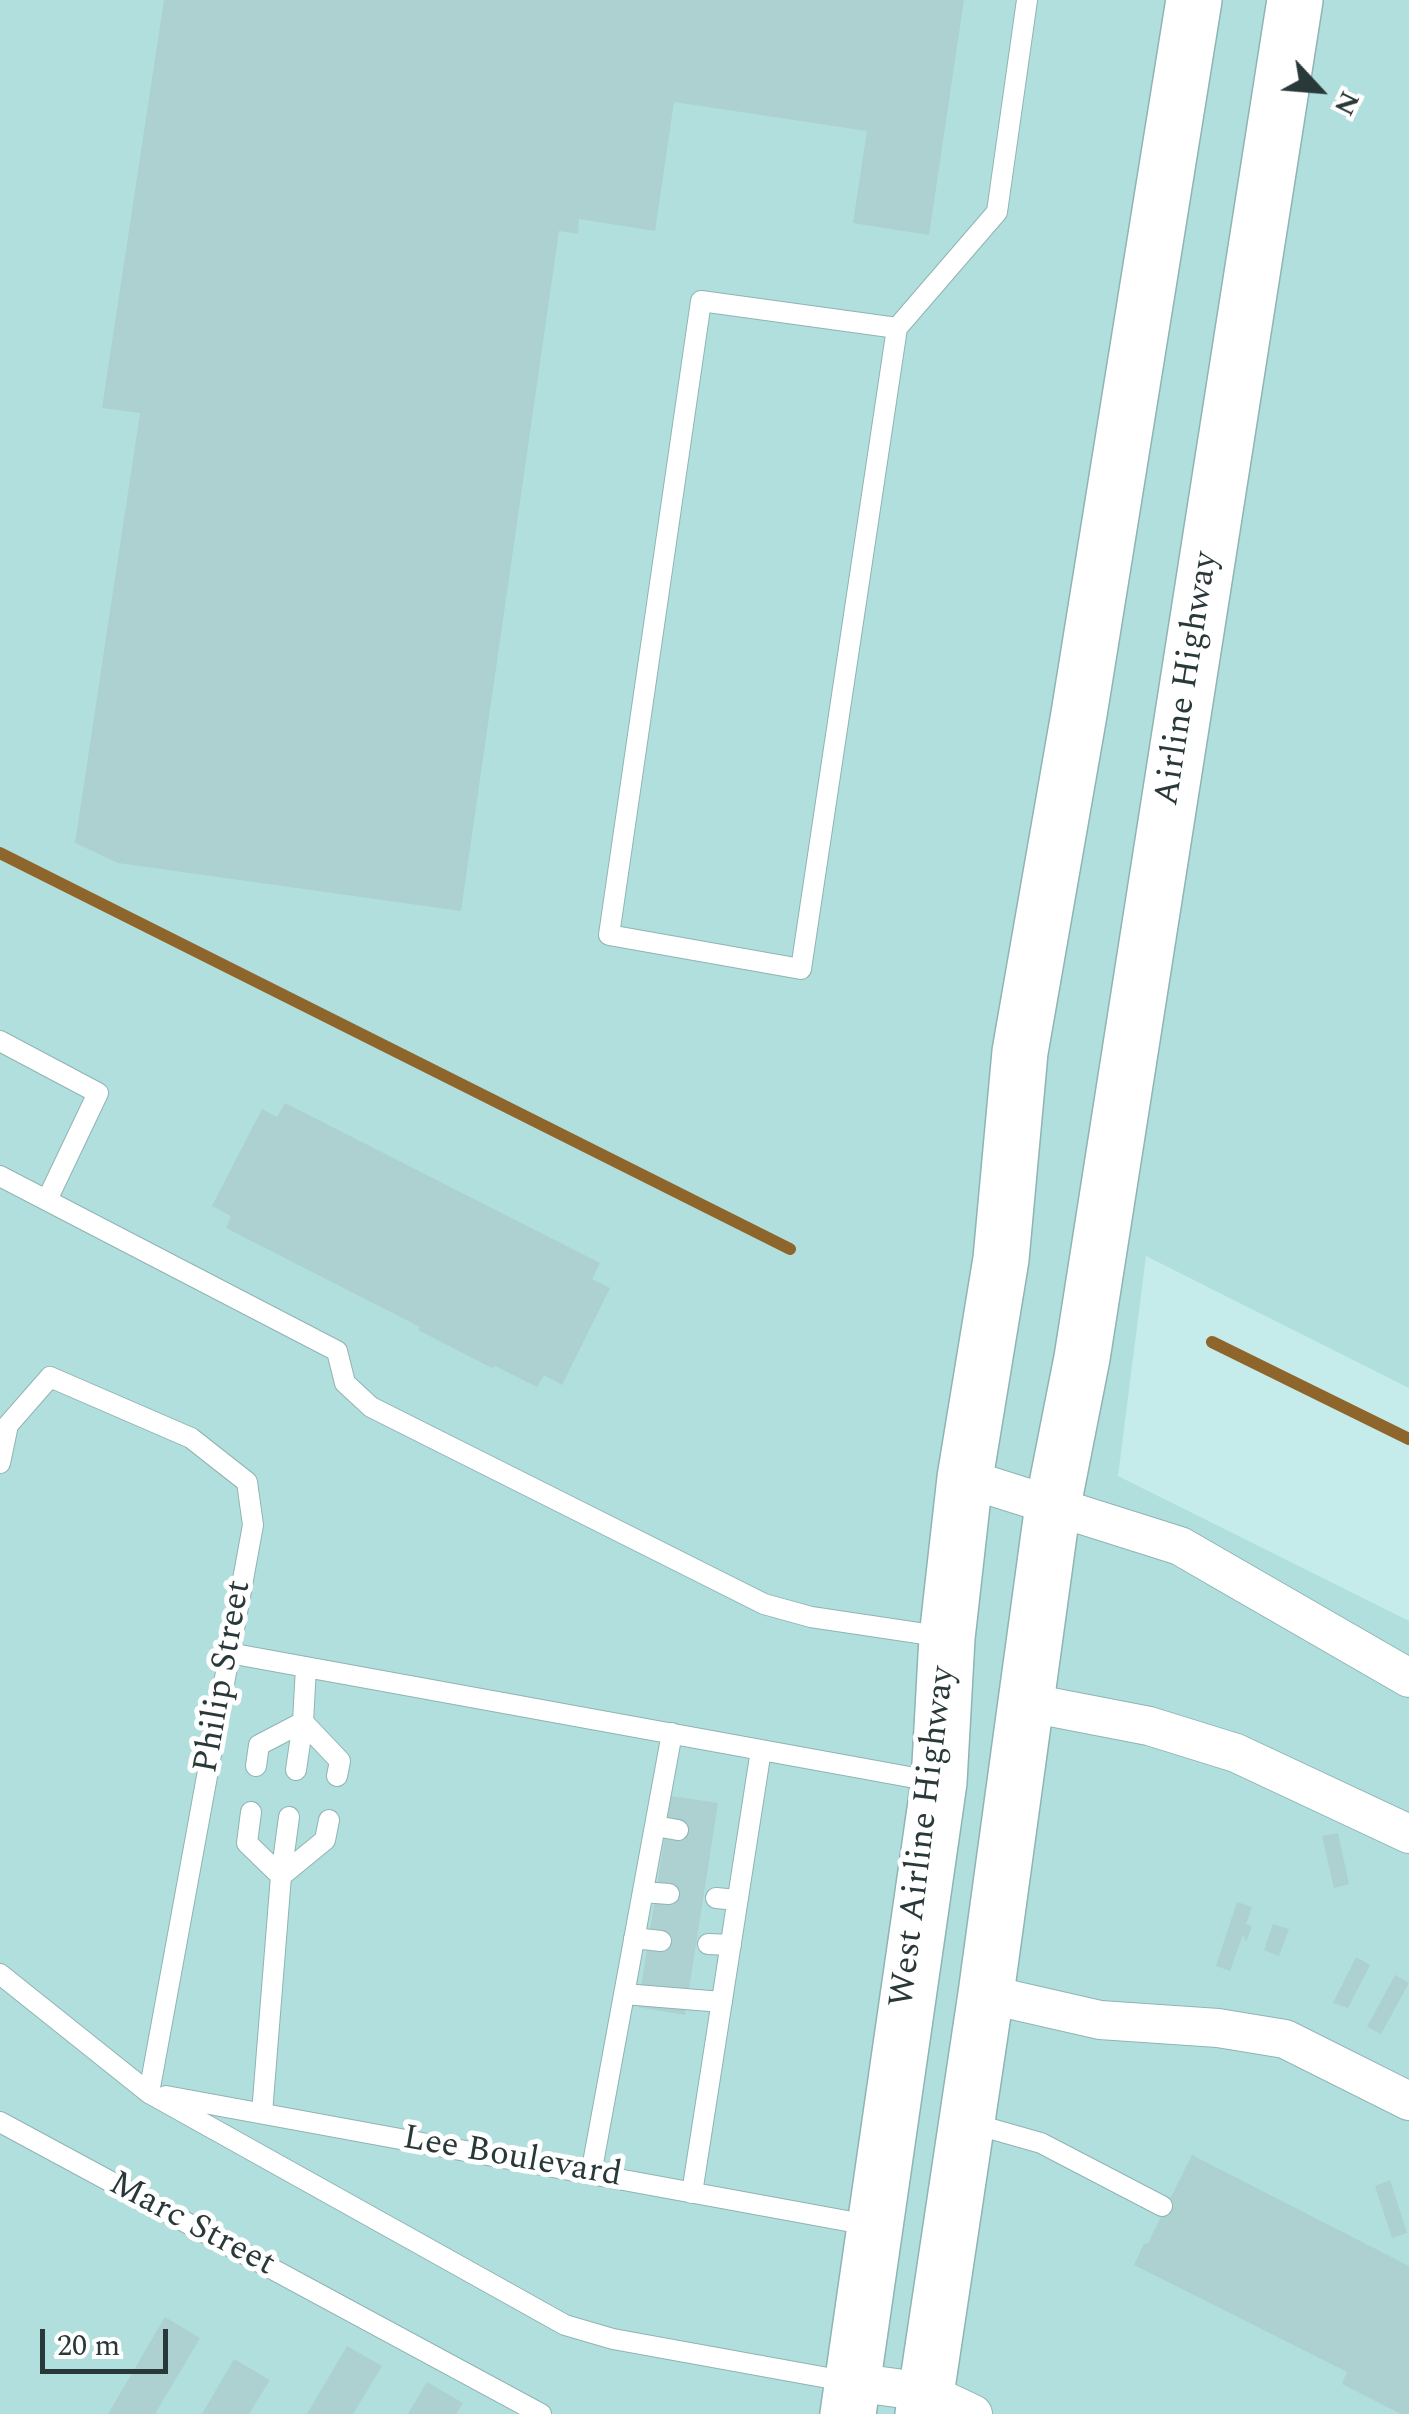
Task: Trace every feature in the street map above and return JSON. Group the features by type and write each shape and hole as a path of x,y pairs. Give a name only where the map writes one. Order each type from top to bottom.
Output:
{"highway":[{"name":"West Airline Highway","path":"850,2398 939,1782 947,1638 965,1478 1001,1259 1020,1052 1194,0"},
{"name":"Airline Highway","path":"1053,1506 1082,1358 1295,0"},
{"path":"941,2407 967,2122 1053,1506"}],"street":[{"path":"965,1478 1180,1546 1409,1678"},
{"path":"1024,1702 1149,1726 1236,1753 1409,1834"},
{"path":"986,1994 1100,2020 1218,2028 1285,2039 1409,2101"},
{"path":"850,2398 941,2407"}],"lane":[{"path":"898,328 701,302 609,934 802,969 898,328 997,212 1028,0"},
{"path":"0,1041 98,1093 47,1200"},
{"path":"0,1176 336,1352 345,1383 371,1407 764,1604 810,1617 947,1638"},
{"name":"Philip Street","path":"0,1463 8,1425 50,1377 190,1438 246,1482 253,1525 150,2093"},
{"path":"229,1653 939,1782"},
{"path":"296,1770 306,1667"},
{"path":"256,1766 260,1746 303,1722"},
{"path":"303,1722 340,1760 337,1776"},
{"path":"592,2174 672,1733"},
{"path":"692,2193 738,1900 736,1840 761,1750"},
{"path":"251,1812 247,1843 281,1876"},
{"path":"262,2114 289,1817"},
{"path":"281,1876 325,1840 328,1820"},
{"path":"655,1826 678,1830"},
{"path":"642,1892 669,1894"},
{"path":"716,1898 738,1900"},
{"path":"634,1938 662,1941"},
{"path":"708,1944 730,1946"},
{"path":"0,1974 150,2093 565,2325 850,2398"},
{"path":"624,1994 722,2002"},
{"name":"Lee Boulevard","path":"150,2093 874,2226"},
{"name":"Marc Street","path":"0,2122 541,2414"},
{"path":"967,2122 1041,2142 1162,2206"}],"shaded area":[{"path":"0,0 1409,0 1409,1388 1146,1256 1118,1476 1409,1621 1409,2414 0,2414"}],"building":[{"path":"164,0 964,0 929,235 853,223 867,131 674,102 655,231 579,219 578,234 559,231 461,911 118,863 75,843 140,413 102,408"},
{"path":"285,1103 600,1263 592,1279 610,1288 562,1385 544,1375 537,1387 495,1366 492,1368 226,1228 231,1216 212,1206 262,1109 277,1117"},
{"path":"671,1796 718,1803 685,2015 638,2007"},
{"path":"1338,1833 1349,1884 1334,1888 1322,1836"},
{"path":"1237,1902 1252,1907 1246,1924 1252,1926 1246,1942 1243,1935 1230,1971 1216,1966"},
{"path":"1273,1924 1289,1929 1279,1956 1264,1950"},
{"path":"1356,1957 1370,1965 1348,2008 1333,2003"},
{"path":"1395,1975 1409,1983 1381,2034 1367,2027"},
{"path":"1192,2155 1409,2266 1409,2414 1401,2414 1342,2384 1347,2372 1134,2265"},
{"path":"1390,2180 1407,2233 1392,2238 1375,2186"},
{"path":"165,2317 200,2338 155,2414 108,2414"},
{"path":"347,2346 382,2366 353,2414 307,2414"},
{"path":"234,2359 270,2380 249,2414 202,2414"},
{"path":"427,2382 463,2403 456,2414 408,2414"}],"waterway":[{"path":"0,853 790,1249"},
{"path":"1212,1342 1409,1439"}]}
